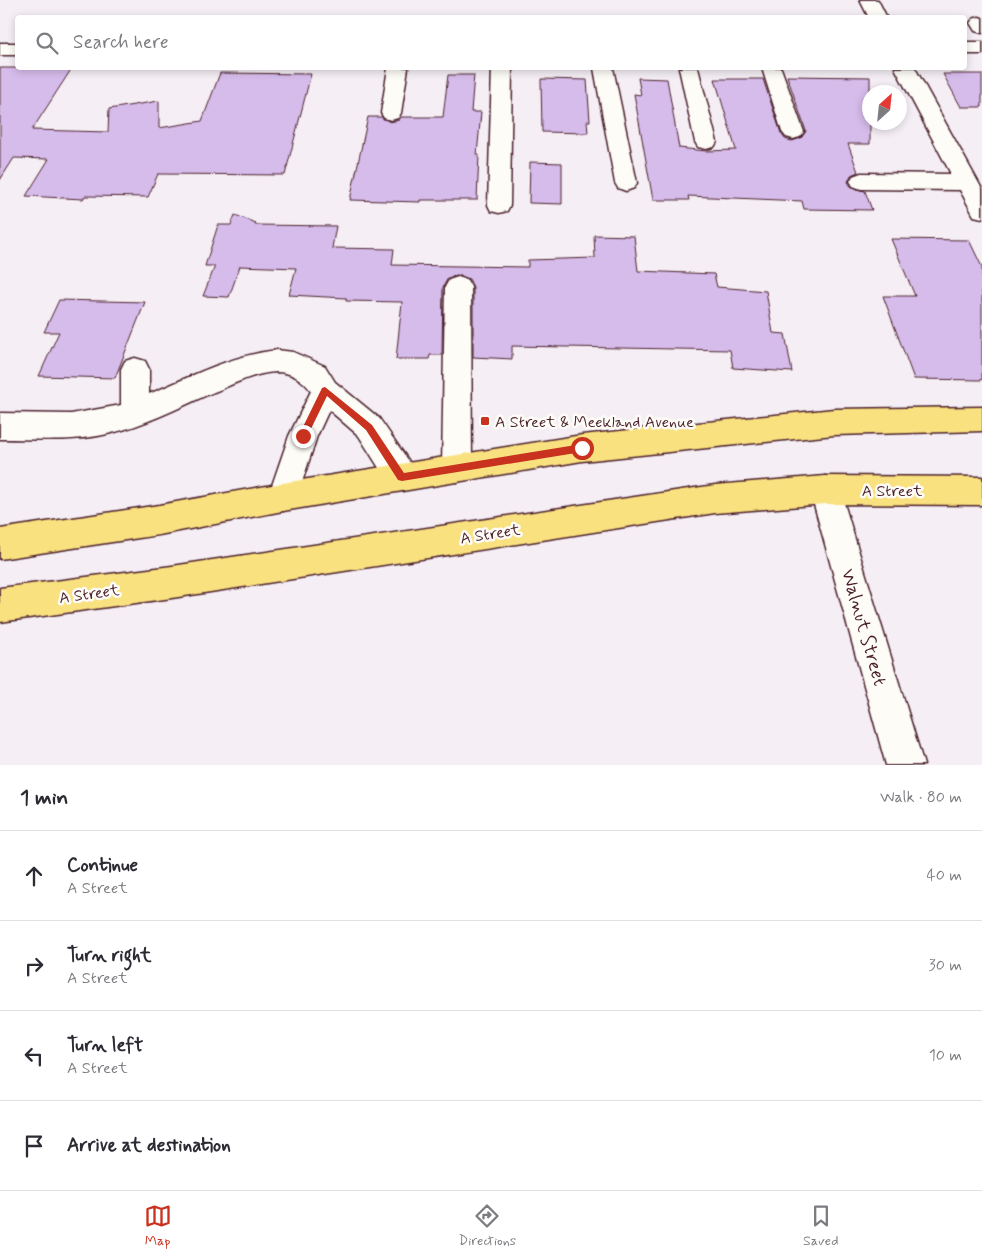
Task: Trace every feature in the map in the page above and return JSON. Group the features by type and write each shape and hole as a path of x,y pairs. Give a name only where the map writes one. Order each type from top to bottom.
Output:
{"main road":[{"path":"0,544 159,520 283,497 582,448 834,422 982,420"},
{"name":"A Street","path":"0,605 172,582 715,499 824,490 982,491"}],"street":[{"path":"869,0 876,15"},
{"path":"967,48 982,48"},
{"path":"0,49 15,49"},
{"path":"391,113 398,70"},
{"path":"499,205 502,70"},
{"path":"603,70 626,183"},
{"path":"688,70 706,142"},
{"path":"772,70 793,132"},
{"path":"906,70 982,210"},
{"path":"861,181 967,182"},
{"path":"457,468 458,287"},
{"path":"0,426 71,427 104,422 136,413 237,370 261,363 277,361 293,364 315,374 325,390 369,428 402,477"},
{"path":"135,369 136,413"},
{"path":"283,497 303,436 325,390"},
{"name":"Walnut Street","path":"824,490 905,765"}],"building":[{"path":"0,68 15,68 15,70 71,70 32,130 108,132 109,109 159,101 159,128 202,121 220,73 311,74 285,175 158,174 148,197 85,196 83,199 26,196 49,159 14,158 0,180"},
{"path":"943,74 982,74 982,107 961,107"},
{"path":"448,75 474,75 471,112 481,112 477,155 479,155 477,200 420,200 420,202 350,200 368,117 381,117 390,122 399,120 401,117 443,117"},
{"path":"787,76 870,77 870,85 862,85 862,130 870,130 870,144 848,144 858,172 851,175 848,182 852,188 865,191 872,210 804,209 802,201 688,196 689,200 653,200 634,94 641,95 638,78 667,79 679,148 706,151 736,150 715,79 763,79 781,133 785,139 792,141 801,138 806,131"},
{"path":"541,79 587,80 590,121 587,121 588,133 542,132"},
{"path":"530,162 562,163 562,204 529,203"},
{"path":"235,215 256,223 255,225 336,226 332,248 394,249 392,265 528,267 528,260 595,258 594,235 634,236 638,271 714,274 717,287 766,291 773,333 785,334 792,372 733,368 730,350 512,346 512,359 473,357 473,287 469,279 459,275 448,278 443,287 442,355 430,355 429,359 396,359 402,302 346,301 346,298 289,295 296,268 240,266 229,297 203,296 215,266 205,266 218,225 231,225"},
{"path":"891,239 969,240 982,267 982,380 914,379 883,296 915,296"},
{"path":"59,300 145,302 115,378 39,376 59,332 44,332"}],"place":[{"name":"A Street & Meekland Avenue","path":"485,421"}],"route":[{"path":"303,436 325,390 369,428 402,477 582,448"}]}
